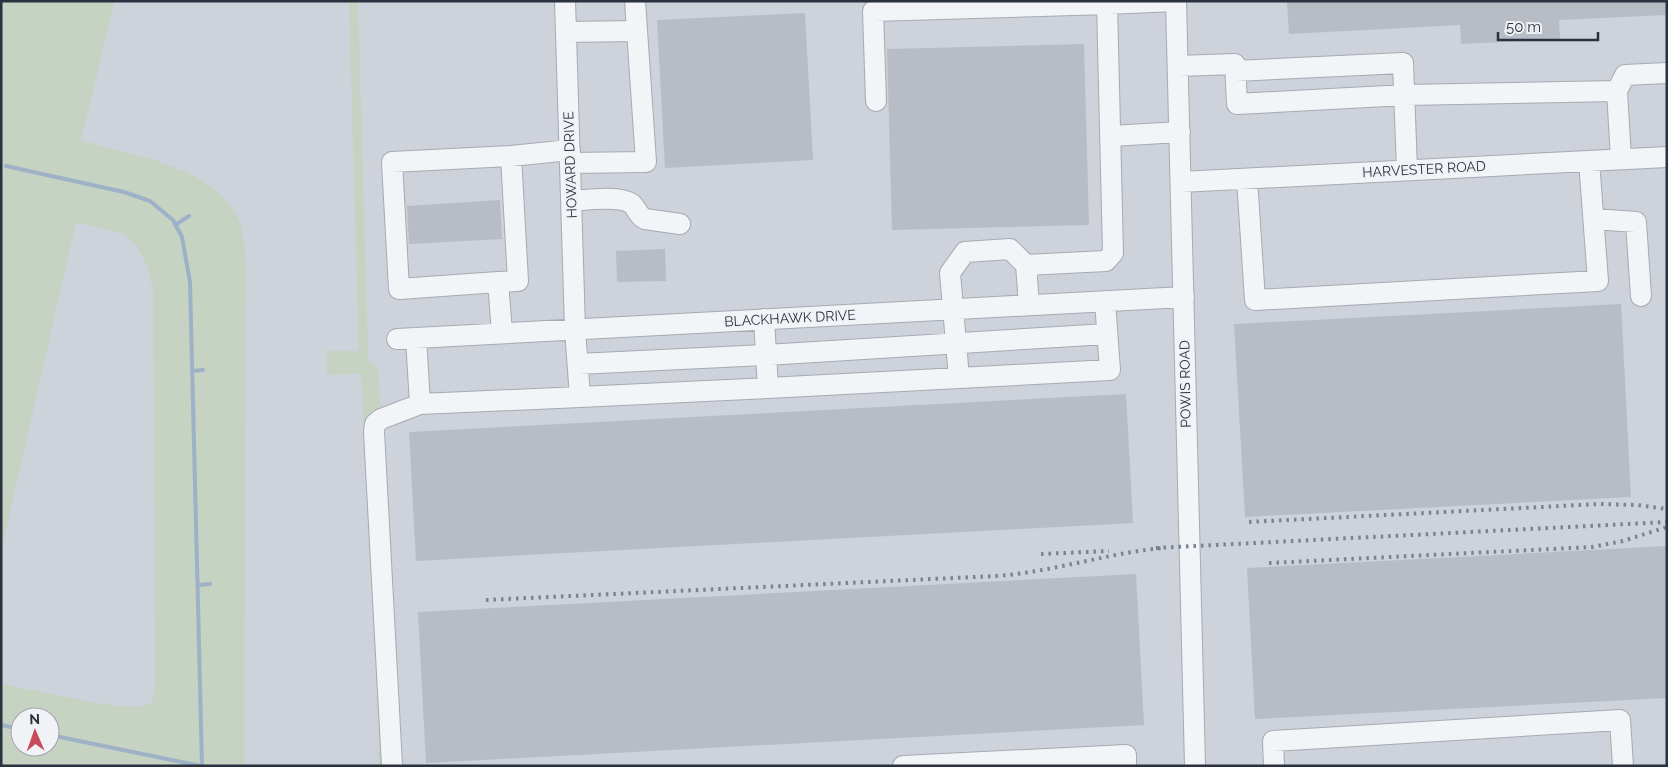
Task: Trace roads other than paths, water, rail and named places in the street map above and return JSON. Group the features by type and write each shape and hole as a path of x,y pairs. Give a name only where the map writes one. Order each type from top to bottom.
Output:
{"street":[{"name":"HOWARD DRIVE","path":"565,1 575,329 580,396"},
{"path":"511,156 518,281 399,289 392,162 511,156 570,157 646,162 636,1"},
{"path":"876,101 873,11 1176,1"},
{"name":"POWIS ROAD","path":"1176,1 1195,766"},
{"path":"1026,264 1106,261 1114,254 1107,3"},
{"path":"566,32 637,31"},
{"path":"1235,71 1403,63 1407,170"},
{"path":"1178,66 1235,64 1237,104 1405,95 1617,90"},
{"path":"1621,159 1617,90 1625,75 1667,73"},
{"path":"1111,136 1180,132"},
{"name":"HARVESTER ROAD","path":"1181,182 1667,157"},
{"path":"1246,179 1255,300 1598,281 1589,161"},
{"path":"571,201 615,199 631,204 641,217 645,219 680,224"},
{"path":"1594,219 1636,222 1641,296"},
{"path":"959,378 950,273 965,252 1010,249 1026,264 1029,305"},
{"path":"498,282 502,333"},
{"name":"BLACKHAWK DRIVE","path":"420,404 406,338 1184,297"},
{"path":"392,766 374,432 375,424 381,419 420,404 1110,370 1105,301"},
{"path":"764,319 768,388"},
{"path":"578,364 766,355 1107,334"},
{"path":"1274,766 1273,741 1620,720 1623,766"},
{"path":"903,766 974,764 1126,755 1126,766"}],"waterway":[{"path":"6,166 124,192 150,201 173,220 182,237 190,282 202,766"},
{"path":"175,225 189,216"},
{"path":"192,371 203,370"},
{"path":"198,585 210,584"},
{"path":"1,725 10,727"},
{"path":"60,737 201,766"}],"railway":[{"path":"1249,522 1600,504 1637,505 1667,509"},
{"path":"1156,548 1667,522"},
{"path":"1269,563 1592,547 1623,541 1667,527"},
{"path":"486,600 996,576 1038,571 1142,550 1163,548"},
{"path":"1041,554 1109,551"}]}
